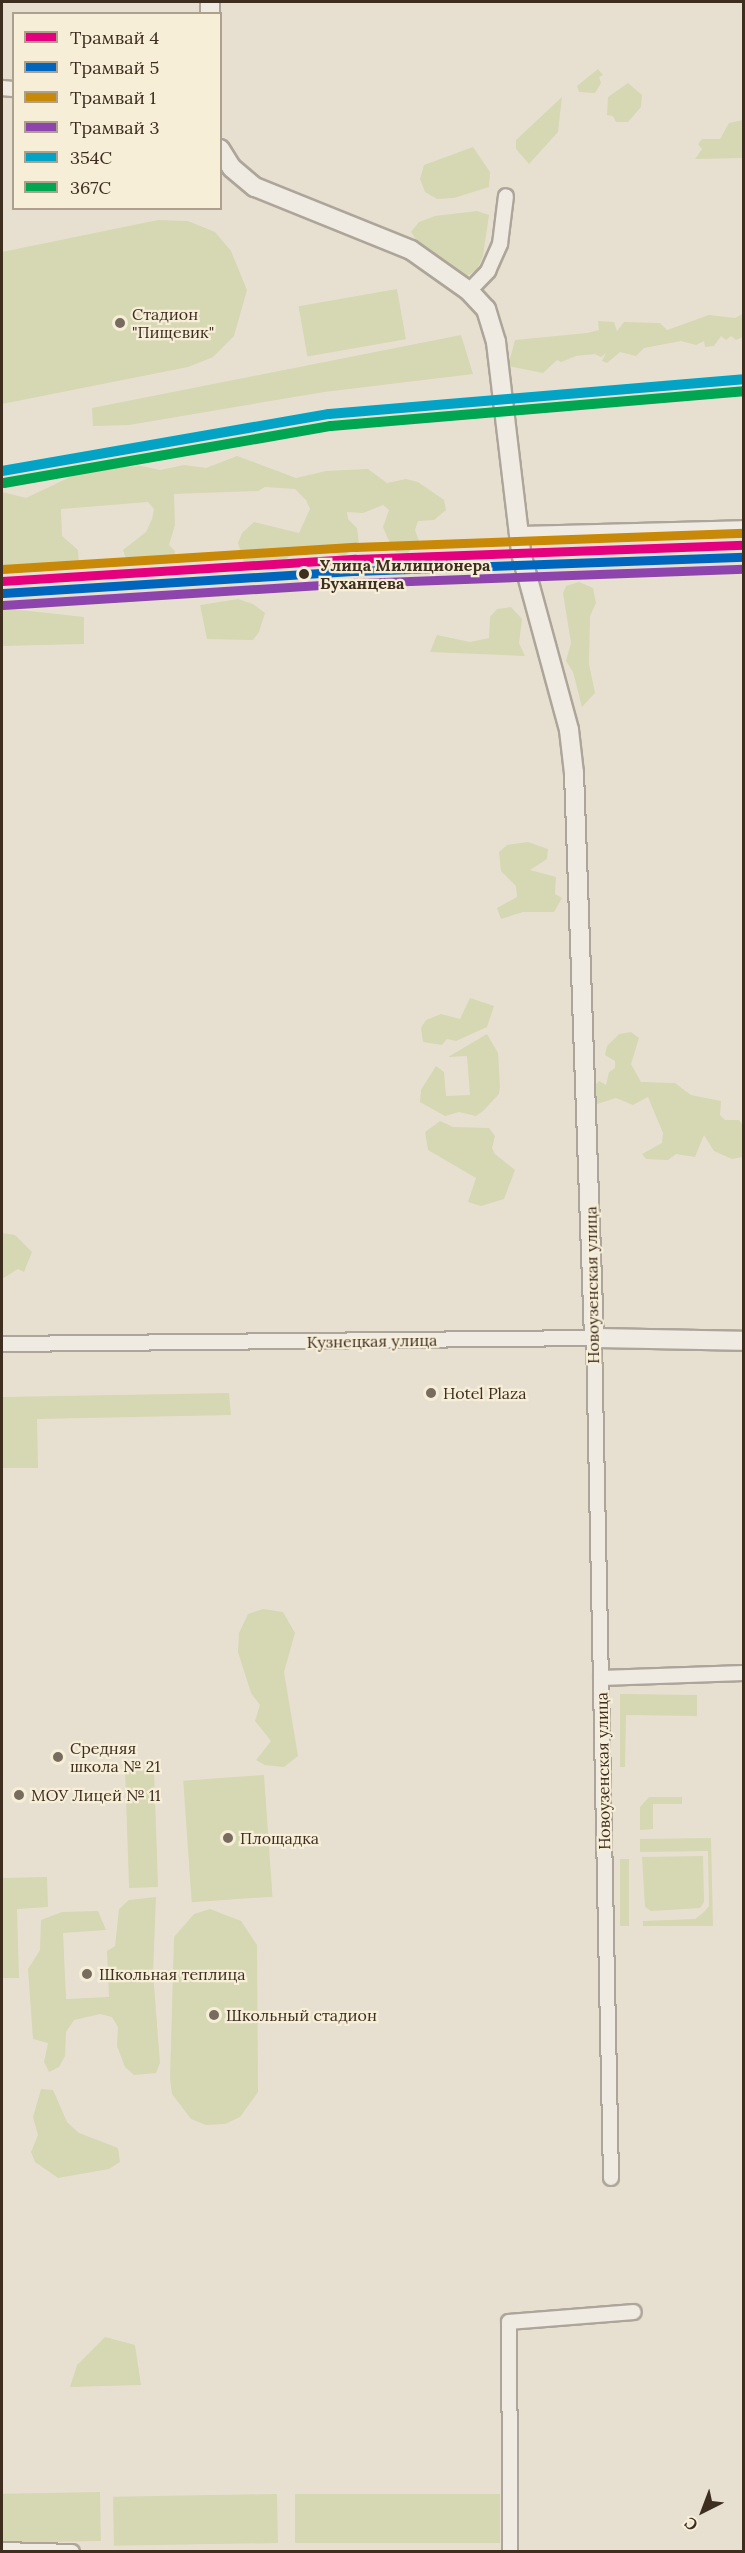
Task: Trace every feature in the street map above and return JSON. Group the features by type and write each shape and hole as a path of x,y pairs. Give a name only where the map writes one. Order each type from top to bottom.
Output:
{"street":[{"name":"Новоузенская улица","path":"222,152 232,168 255,187 411,250 469,291 486,309 496,342 519,534 528,583 569,730 574,773 594,1338 611,2178"},
{"path":"469,291 488,272 500,244 506,196"},
{"path":"519,534 744,528"},
{"name":"Кузнецкая улица","path":"2,1344 594,1338 744,1341"},
{"path":"601,1678 744,1673"},
{"path":"510,2552 509,2322 634,2312"},
{"path":"2,2550 72,2552"}],"green space":[{"path":"598,69 603,75 599,77 601,83 595,93 579,92 577,86"},
{"path":"628,83 642,95 641,107 628,122 616,122 613,116 607,115 608,97"},
{"path":"562,97 558,132 529,164 516,149 516,140"},
{"path":"743,120 743,158 695,159 702,149 698,144 702,139 720,139 729,123"},
{"path":"473,147 490,172 489,187 454,198 437,199 425,192 420,179 424,165"},
{"path":"477,211 489,215 483,256 477,270 467,276 422,248 411,232 419,222 435,216"},
{"name":"Стадион \"Пищевик\"","path":"158,220 188,221 215,232 231,251 247,290 234,336 213,357 188,367 2,404 2,252"},
{"path":"397,289 406,339 307,357 299,306"},
{"path":"743,314 743,337 736,340 731,336 726,340 721,336 714,346 705,347 704,341 696,345 681,341 644,348 636,356 620,352 607,363 602,361 606,353 601,357 595,354 576,356 561,362 557,360 543,373 508,366 515,340 587,333 599,330 598,321 614,322 617,331 624,322 660,323 667,330 709,315 735,318"},
{"path":"461,335 473,374 324,392 129,425 93,426 92,408"},
{"path":"237,456 296,478 326,471 368,469 387,483 406,479 418,482 444,500 446,510 434,520 418,521 415,530 419,541 408,553 396,552 388,539 383,527 389,510 383,505 363,513 347,512 348,519 357,528 359,544 344,556 305,547 278,564 245,566 238,543 242,533 254,522 299,533 310,509 306,500 295,489 265,487 258,491 174,494 175,525 169,545 175,551 174,559 161,563 127,562 123,550 146,532 152,519 154,509 148,502 61,509 62,536 78,550 79,565 38,572 10,569 2,564 2,492 26,498 87,469 142,466 160,470 184,465 206,468"},
{"path":"579,582 593,588 596,603 590,616 589,664 595,693 582,707 573,672 566,661 571,643 563,593 566,586"},
{"path":"238,599 253,604 265,613 259,632 253,640 207,639 200,605"},
{"path":"511,607 522,619 519,643 525,656 430,652 437,635 470,642 489,638 490,617 497,609"},
{"path":"2,608 84,617 84,644 2,646"},
{"path":"528,842 548,849 547,859 530,870 556,877 555,894 562,898 554,912 523,912 501,919 497,908 517,897 516,886 501,871 499,852 507,845"},
{"path":"470,998 494,1006 487,1027 456,1041 447,1039 442,1045 423,1042 421,1028 426,1020 441,1014 460,1019"},
{"path":"631,1032 639,1038 631,1064 641,1082 675,1083 691,1095 721,1101 720,1115 725,1120 739,1120 743,1126 743,1157 732,1159 714,1151 704,1135 695,1157 676,1154 668,1160 646,1159 642,1154 662,1143 663,1133 648,1097 633,1105 616,1098 597,1104 591,1099 591,1090 599,1081 606,1085 609,1072 615,1068 615,1061 605,1055 607,1046 619,1034"},
{"path":"487,1034 498,1053 500,1087 499,1094 483,1111 476,1116 459,1112 445,1116 420,1102 421,1090 436,1066 444,1072 446,1096 470,1095 467,1056 448,1057"},
{"path":"440,1121 453,1127 489,1128 495,1136 492,1148 495,1154 515,1170 504,1199 481,1206 468,1202 476,1178 428,1150 425,1132"},
{"path":"2,1233 15,1235 32,1252 24,1272 18,1269 2,1279"},
{"path":"229,1393 231,1415 37,1419 38,1468 2,1468 2,1397"},
{"path":"263,1609 283,1612 295,1633 284,1672 298,1756 284,1767 265,1765 256,1760 271,1741 255,1721 260,1705 251,1693 238,1652 239,1633 248,1614"},
{"path":"620,1694 697,1695 697,1716 626,1715 625,1767 620,1767"},
{"path":"154,1770 158,1887 129,1888 125,1771"},
{"name":"Площадка","path":"264,1775 273,1897 192,1902 183,1781"},
{"path":"649,1797 682,1797 682,1804 653,1804 653,1829 640,1830 640,1807"},
{"path":"711,1838 713,1926 643,1926 643,1921 695,1919 703,1913 709,1906 708,1851 640,1852 640,1839"},
{"path":"703,1856 704,1902 700,1908 651,1911 645,1907 642,1857"},
{"path":"620,1859 629,1859 629,1926 620,1926"},
{"path":"47,1877 48,1907 17,1909 19,1978 2,1978 2,1878"},
{"path":"156,1897 153,1972 160,2063 156,2073 134,2075 125,2067 117,2046 118,2027 112,2017 100,2014 74,2020 66,2032 65,2056 59,2067 49,2072 44,2062 48,2043 33,2039 28,1969 40,1950 41,1920 62,1912 98,1911 106,1930 63,1933 66,1999 109,1997 107,1951 115,1946 119,1909 129,1900"},
{"name":"Школьный стадион","path":"210,1909 241,1921 257,1945 258,2092 240,2117 225,2124 206,2125 191,2119 172,2094 170,2079 174,1937 194,1914"},
{"path":"41,2089 53,2090 67,2122 79,2133 118,2148 120,2162 109,2169 58,2178 35,2162 31,2152 38,2135 33,2117"},
{"path":"105,2337 135,2345 141,2385 70,2387 77,2365"},
{"path":"100,2492 101,2541 3,2543 2,2494"},
{"path":"277,2494 278,2543 114,2546 113,2497"},
{"path":"295,2494 500,2494 500,2543 295,2543"}],"tram line":[{"name":"1","path":"2,569 355,547 744,533"},
{"name":"4","path":"2,581 355,559 744,545"},
{"name":"5","path":"3,593 356,571 744,557"},
{"name":"3","path":"3,605 356,583 744,569"}],"transit line":[{"name":"354С","path":"2,471 329,414 744,379"},
{"name":"367С","path":"4,483 331,426 744,391"}],"place":[{"name":"Стадион \"Пищевик\"","path":"120,323"},
{"name":"Улица Милиционера Буханцева","path":"304,574"},
{"name":"Hotel Plaza","path":"431,1393"},
{"name":"Средняя школа № 21","path":"58,1757"},
{"name":"МОУ Лицей № 11","path":"19,1795"},
{"name":"Площадка","path":"228,1838"},
{"name":"Школьная теплица","path":"87,1974"},
{"name":"Школьный стадион","path":"214,2015"}]}
